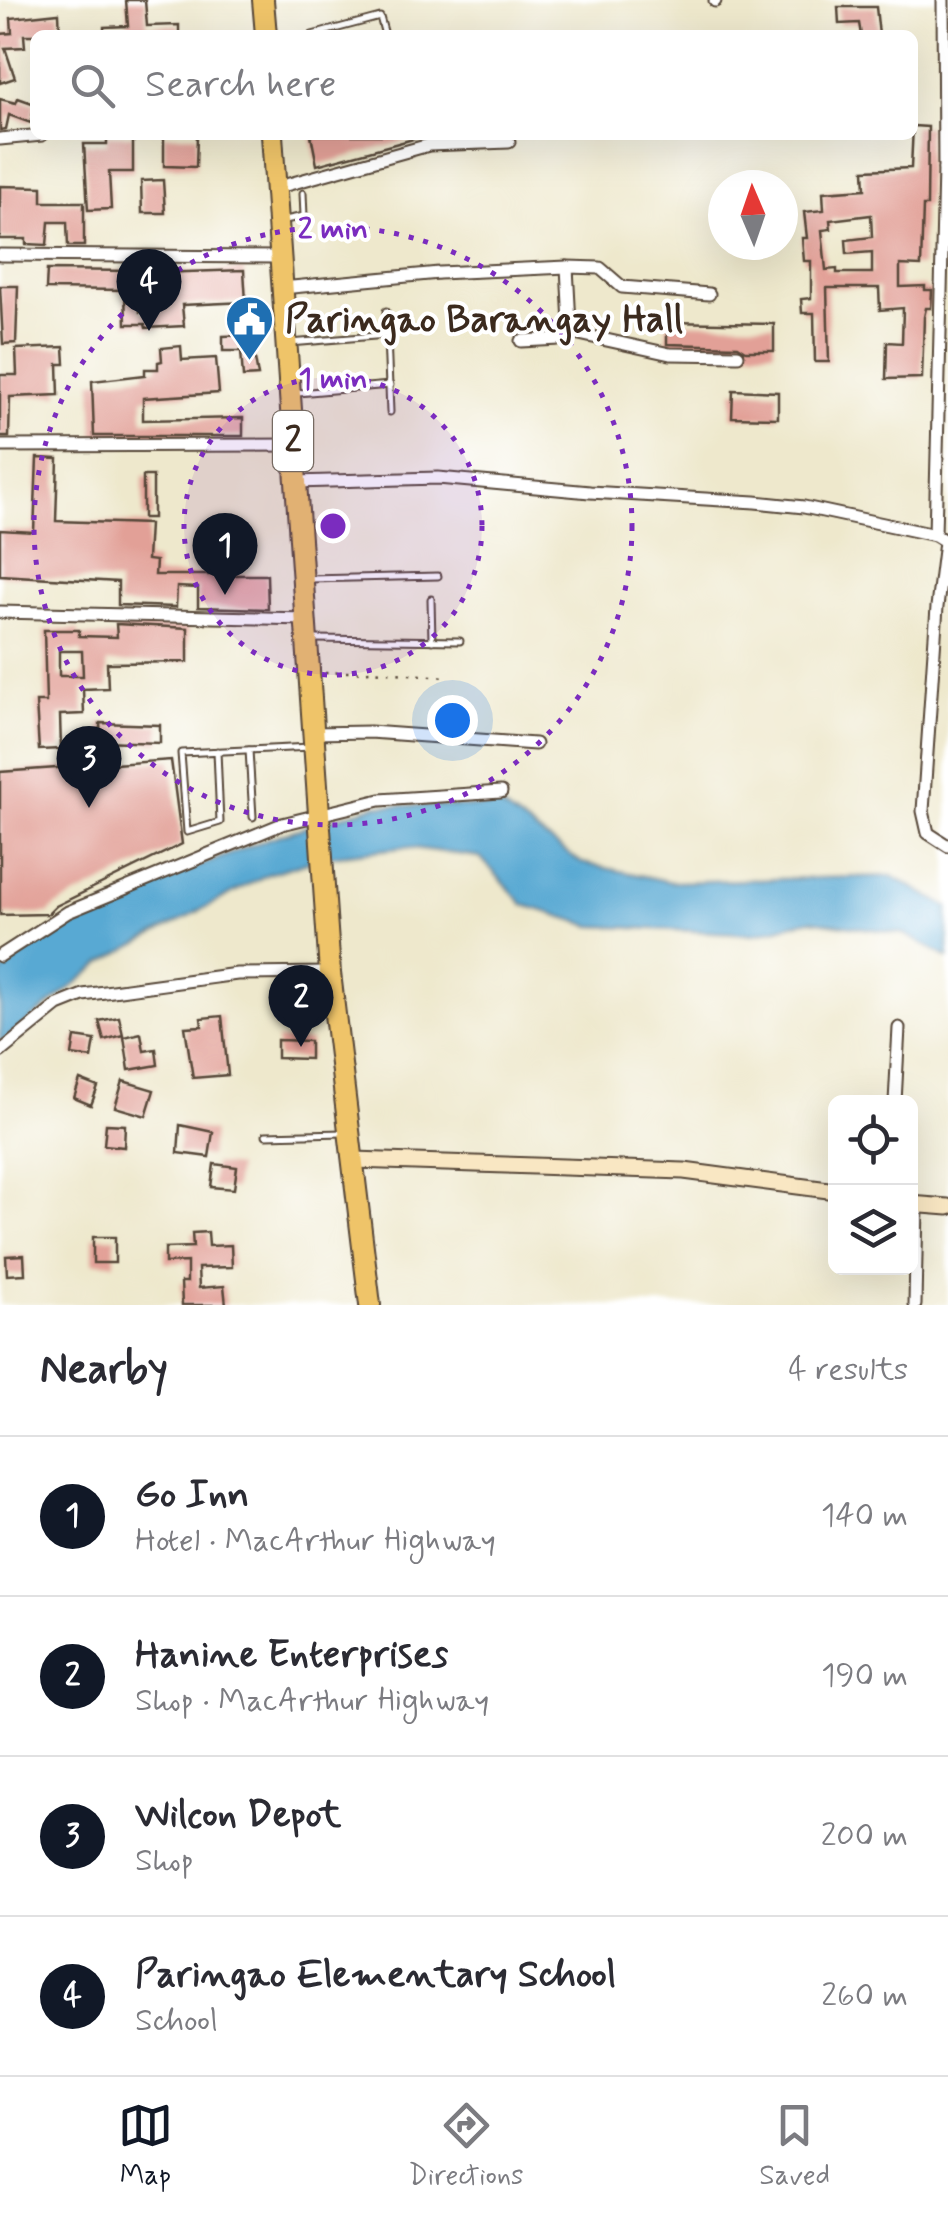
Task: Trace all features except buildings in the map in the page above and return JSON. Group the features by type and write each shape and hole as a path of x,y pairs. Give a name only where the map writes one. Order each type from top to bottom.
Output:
{"highway":[{"path":"263,0 266,30"},
{"name":"2","path":"272,140 330,973 370,1305"}],"street":[{"path":"944,6 943,540 923,812 928,833 948,846"},
{"path":"0,138 30,136"},
{"path":"275,188 429,145 509,142"},
{"path":"0,255 280,256"},
{"path":"282,288 567,266 600,268 622,288 709,294"},
{"path":"567,266 566,306 572,329"},
{"path":"521,340 560,339 572,329"},
{"path":"572,329 595,339 670,354 738,355"},
{"path":"0,446 293,445"},
{"path":"295,482 405,477 755,502 804,507 943,540"},
{"path":"0,612 306,629"},
{"path":"314,740 370,732 535,744"},
{"path":"0,956 68,912 226,846 380,800 500,792"},
{"path":"0,1052 58,1005 83,995 220,976 330,973"},
{"path":"895,1095 899,1028"},
{"path":"354,1160 684,1171 828,1190"},
{"path":"918,1205 948,1208"},
{"path":"915,1275 915,1305"}],"lane":[{"path":"332,30 380,17 384,30"},
{"path":"277,222 304,216 303,193"},
{"path":"386,310 390,412"},
{"path":"286,344 295,340 386,335"},
{"path":"289,396 390,385"},
{"path":"302,579 438,576"},
{"path":"431,599 432,641"},
{"path":"306,629 460,641"},
{"path":"216,751 220,822 187,832 181,753 216,751 249,750 314,740"},
{"path":"249,750 252,817"},
{"path":"266,1135 350,1133"}],"path":[{"path":"309,674 371,671 446,677"}],"water":[{"path":"377,805 501,807 582,863 672,882 892,876 948,907 948,958 904,934 810,920 754,934 592,926 524,905 480,857 406,847 323,857 268,874 102,963 0,1044 0,975 36,940 144,888 270,838"}],"place":[{"name":"Paringao Elementary School","path":"149,331"},
{"name":"Paringao Barangay Hall","path":"250,362"},
{"name":"Go Inn","path":"225,595"},
{"name":"Wilcon Depot","path":"89,808"},
{"name":"Hanine Enterprises","path":"301,1047"}]}
